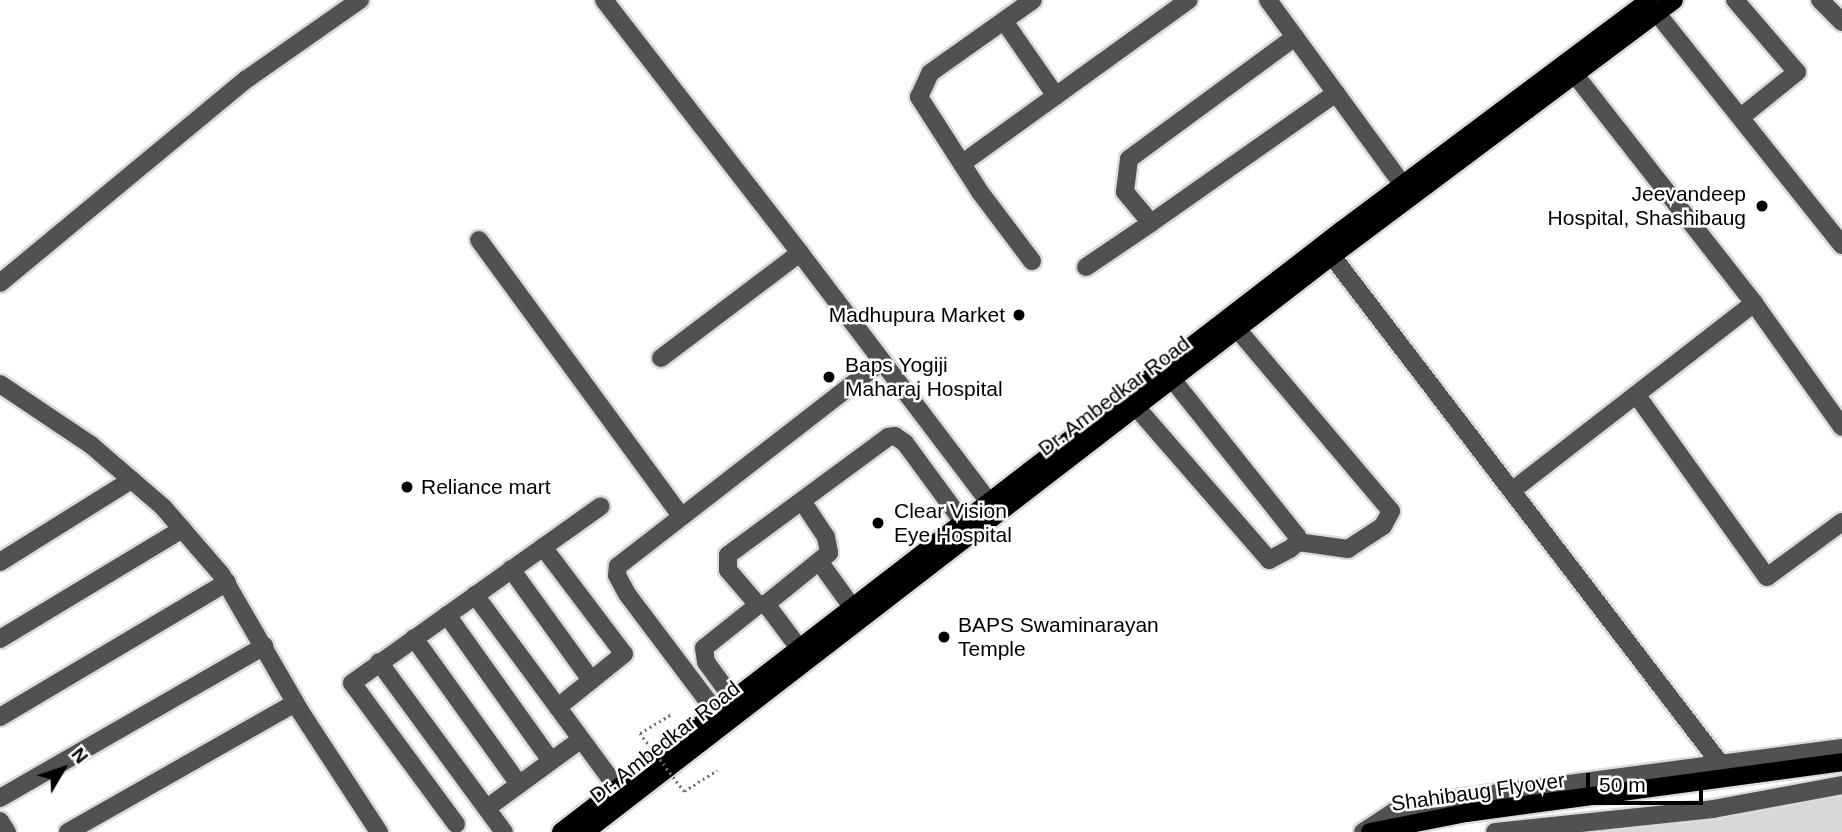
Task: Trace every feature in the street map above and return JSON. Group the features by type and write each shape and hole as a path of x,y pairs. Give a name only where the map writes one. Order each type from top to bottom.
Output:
{"main road":[{"name":"Dr. Ambedkar Road","path":"561,832 1403,185 1651,5 1674,0"},
{"name":"Dr. Ambedkar Road","path":"585,832 1332,256 1574,75 1651,5"},
{"name":"Shahibaug Flyover","path":"1418,827 1842,762"},
{"name":"Shahibaug Flyover","path":"1370,832 1842,773"}],"street":[{"path":"0,283 247,79 360,0"},
{"path":"604,0 989,502"},
{"path":"1032,261 922,106 920,87 930,73 1033,0"},
{"path":"964,162 1189,0"},
{"path":"1268,0 1403,185"},
{"path":"1735,0 1797,72 1741,117"},
{"path":"1820,0 1842,22"},
{"path":"1651,5 1842,245"},
{"path":"1004,21 1056,96"},
{"path":"1151,223 1125,192 1129,159 1296,37"},
{"path":"1574,75 1754,303 1842,427"},
{"path":"1086,267 1336,93"},
{"path":"479,240 681,516"},
{"path":"661,358 800,253"},
{"path":"1332,256 1722,766"},
{"path":"1513,490 1638,397 1754,303"},
{"path":"1137,408 1269,560 1298,542 1348,549 1383,526 1391,511 1238,330"},
{"path":"716,712 617,575 625,560 882,361"},
{"path":"1173,380 1298,542"},
{"path":"0,384 91,445 182,529 227,582 295,703 379,832"},
{"path":"1638,397 1767,577 1842,522"},
{"path":"799,648 728,570 728,555 895,436 963,522"},
{"path":"0,562 131,480"},
{"path":"733,699 706,662 704,648 821,564 831,546 802,501"},
{"path":"456,824 352,682 601,506"},
{"path":"0,639 182,529"},
{"path":"543,547 624,654 558,708"},
{"path":"821,564 852,607"},
{"path":"511,569 592,680"},
{"path":"0,717 227,582"},
{"path":"475,595 579,741 618,789"},
{"path":"447,615 551,761"},
{"path":"414,638 519,785"},
{"path":"0,798 264,646"},
{"path":"380,662 504,832"},
{"path":"68,832 295,703"},
{"path":"486,808 579,741"},
{"path":"1363,832 1394,812 1462,798 1722,766 1842,748"},
{"path":"1495,832 1666,815 1842,785"},
{"path":"0,821 7,832"}],"path":[{"path":"671,714 640,733 684,792 717,770"}],"shaded area":[{"path":"1842,783 1842,832 1586,832"}],"place":[{"name":"Jeevandeep Hospital, Shashibaug","path":"1762,206"},
{"name":"Madhupura Market","path":"1019,315"},
{"name":"Baps Yogiji Maharaj Hospital","path":"829,377"},
{"name":"Reliance mart","path":"407,487"},
{"name":"Clear Vision Eye Hospital","path":"878,523"},
{"name":"BAPS Swaminarayan Temple","path":"944,637"}]}
